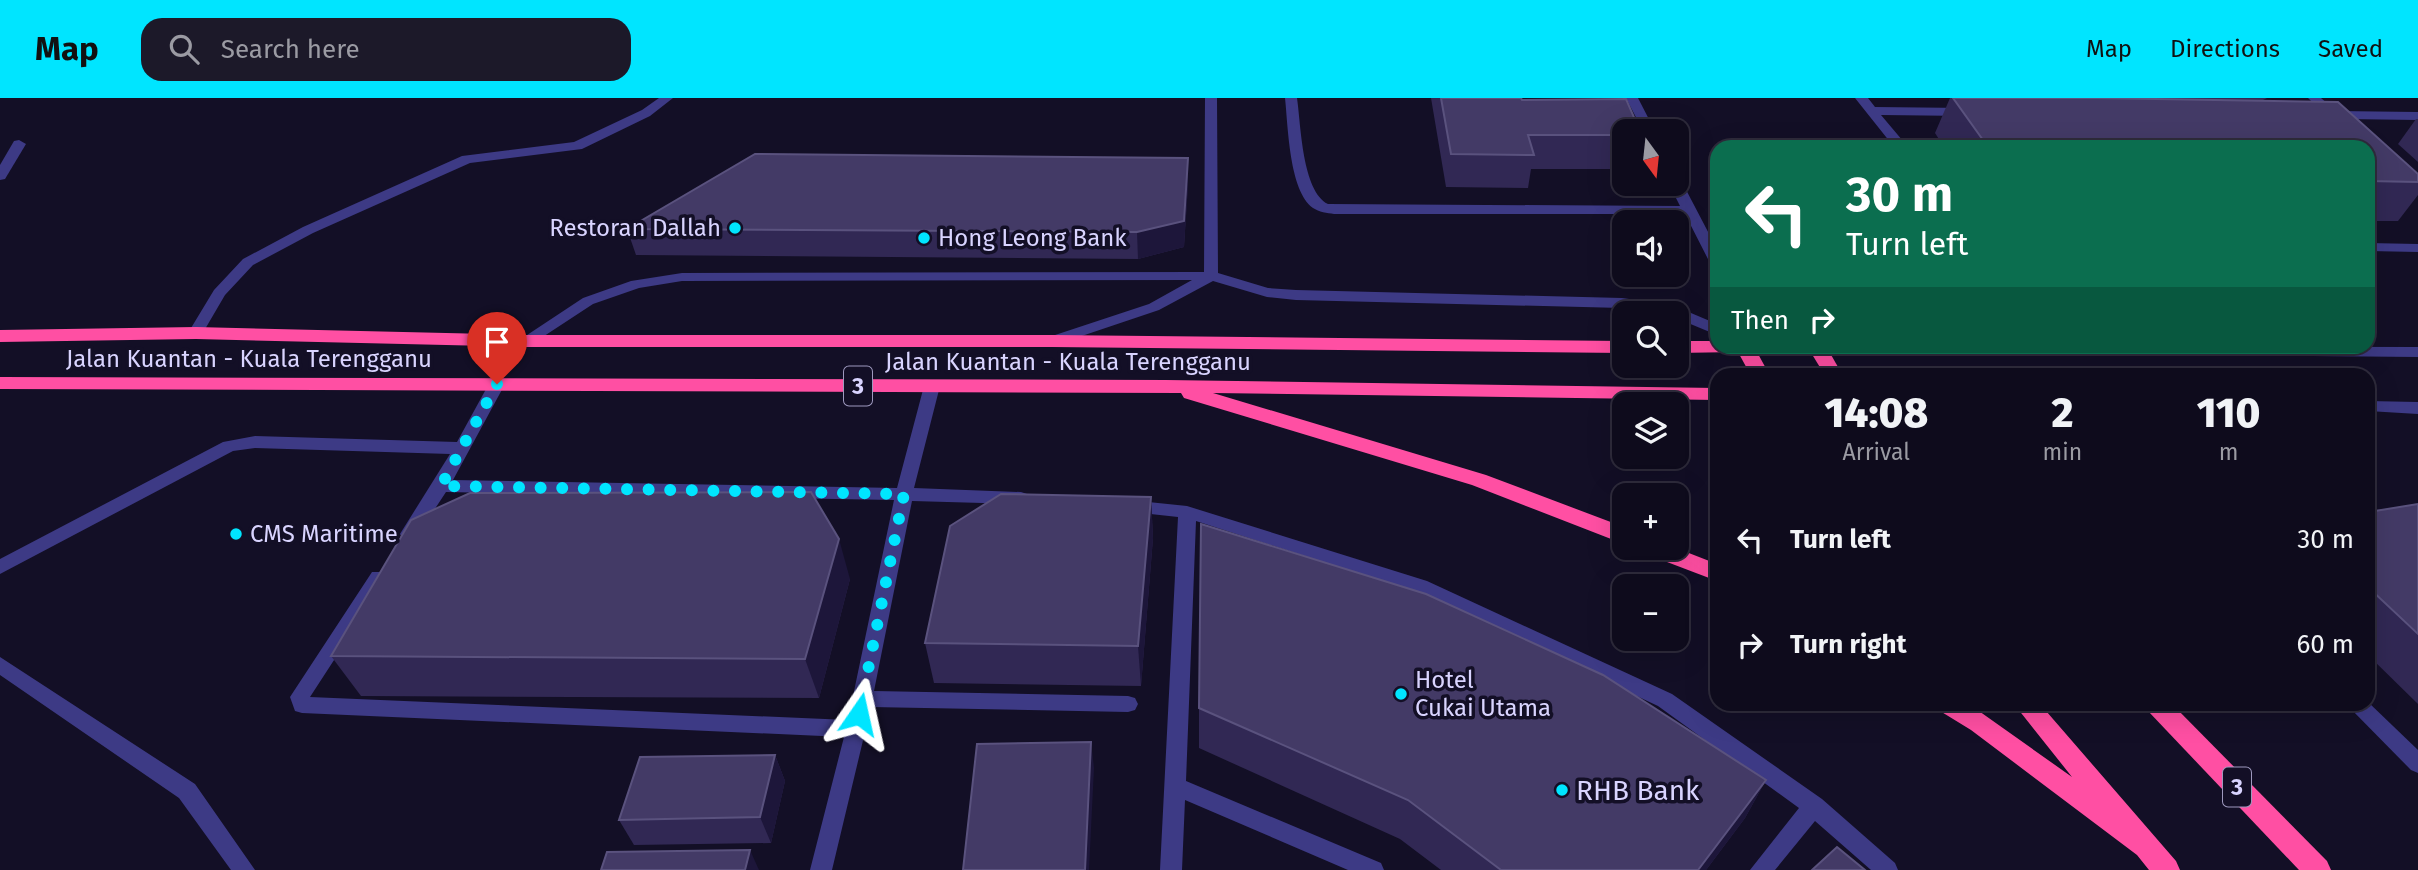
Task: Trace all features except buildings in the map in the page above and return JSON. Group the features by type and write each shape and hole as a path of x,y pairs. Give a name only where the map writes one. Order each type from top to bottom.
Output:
{"highway":[{"name":"Jalan Kuantan - Kuala Terengganu","path":"0,336 195,333 526,341 1052,341 1612,347"},
{"path":"1689,347 1710,347"},
{"name":"Jalan Kuantan - Kuala Terengganu","path":"0,383 1166,386 1710,394"},
{"path":"1166,386 1479,480 1612,531"},
{"path":"1684,560 1710,570"},
{"path":"1960,711 2145,846"},
{"path":"2032,711 2166,870"},
{"name":"3","path":"2164,711 2317,870"}],"street":[{"path":"195,333 219,293 248,262 308,230 467,159 577,146 646,113 667,98"},
{"path":"1211,98 1211,276"},
{"path":"1291,98 1305,184 1313,200 1321,207 1334,210 1612,210"},
{"path":"1632,98 1643,119"},
{"path":"1861,98 1895,140"},
{"path":"2314,98 2326,115 2358,140"},
{"path":"1872,111 1984,112"},
{"path":"2326,115 2418,116"},
{"path":"0,176 19,144"},
{"path":"1682,196 1710,250"},
{"path":"2375,247 2418,247"},
{"path":"1052,341 1154,307 1211,276"},
{"path":"526,341 588,301 636,284 682,277 1211,276 1267,292 1296,295 1633,304 1667,308 1710,326"},
{"path":"2375,352 2418,352"},
{"path":"497,384 441,486 303,690 300,697 302,705 856,729"},
{"path":"821,870 856,729 904,494 932,386"},
{"path":"2375,406 2418,408"},
{"path":"0,567 229,446 255,442 462,449"},
{"path":"441,486 904,494 1036,499"},
{"path":"1104,504 1187,512 1420,586 1665,700 1814,806 1887,870"},
{"path":"1171,870 1187,512"},
{"path":"0,665 187,792 244,870"},
{"path":"862,699 1128,704"},
{"path":"2363,711 2418,764"},
{"path":"1175,786 1373,870"},
{"path":"1761,870 1814,806"}],"place":[{"name":"Restoran Dallah","path":"735,228"},
{"name":"Hong Leong Bank","path":"924,238"},
{"name":"CMS Maritime","path":"236,534"},
{"name":"Hotel Cukai Utama","path":"1401,694"},
{"name":"RHB Bank","path":"1562,790"}],"route":[{"path":"497,384 441,486 904,494 859,714"}]}
